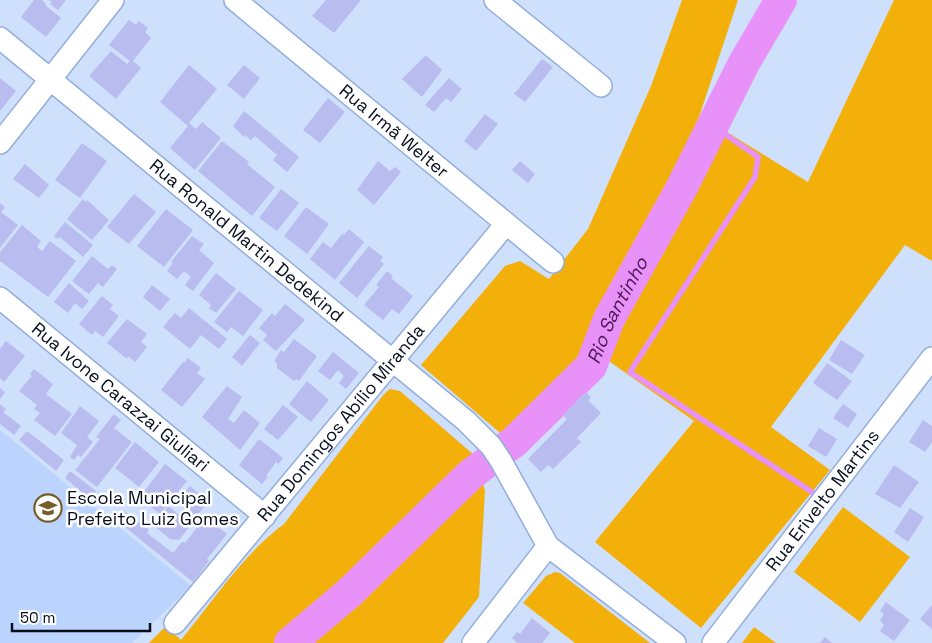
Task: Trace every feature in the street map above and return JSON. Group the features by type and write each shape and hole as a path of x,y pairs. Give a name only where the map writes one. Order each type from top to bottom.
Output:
{"street":[{"path":"0,143 113,0"},
{"name":"Rua Irmã Welter","path":"235,0 553,262"},
{"path":"495,0 601,86"},
{"name":"Rua Ronald Martin Dedekind","path":"0,38 466,421 496,453 548,546"},
{"name":"Rua Domingos Abílio Miranda","path":"176,624 506,224"},
{"name":"Rua Ivone Carazzai Giuliari","path":"0,298 265,516"},
{"name":"Rua Erivelto Martins","path":"713,643 932,358"},
{"path":"473,643 548,546 675,643"}],"shaded area":[{"path":"682,0 738,0 698,120 584,361 506,438 421,365 505,266 520,261 549,279 588,229 651,86"},
{"path":"894,0 932,0 932,261 905,245 771,427 830,470 701,628 595,542 694,421 603,357 613,332 627,309 676,212 693,189 722,129 808,182"},
{"path":"390,389 400,391 474,455 485,491 479,597 443,643 149,643 166,626 181,640 242,563 284,524 384,394"},
{"name":"Escola Municipal Prefeito Luiz Gomes","path":"0,430 191,586 132,643 0,643"},
{"path":"843,507 910,557 860,622 794,572"},
{"path":"555,572 560,573 650,643 575,643 523,603 546,576"},
{"path":"754,627 776,643 742,643"}],"building":[{"path":"34,0 42,0 45,5 61,18 46,37 21,17"},
{"path":"49,0 66,0 58,10 50,4 52,2"},
{"path":"326,0 361,0 334,33 312,16"},
{"path":"129,20 136,25 139,21 148,28 145,32 151,38 133,61 141,68 116,99 89,76 111,51 127,64 130,61 109,45"},
{"path":"426,55 442,70 422,97 402,79"},
{"path":"542,59 553,67 525,102 514,94"},
{"path":"189,65 217,89 189,123 196,129 202,122 221,138 195,170 170,148 188,126 160,102"},
{"path":"244,65 260,78 244,99 227,85"},
{"path":"0,78 16,91 0,111"},
{"path":"449,78 462,89 451,102 446,98 434,112 425,105"},
{"path":"328,98 345,112 320,143 303,130"},
{"path":"244,111 299,157 287,172 273,160 277,155 255,136 251,140 245,135 244,137 233,126"},
{"path":"485,114 498,124 476,151 464,141"},
{"path":"222,141 249,162 247,164 275,187 252,216 198,171"},
{"path":"82,143 107,161 80,198 55,180"},
{"path":"378,161 390,171 395,167 401,172 374,205 357,190"},
{"path":"520,161 535,174 528,183 512,170"},
{"path":"25,164 49,185 39,198 13,179"},
{"path":"281,189 299,203 277,231 259,218"},
{"path":"134,194 156,212 129,244 107,227"},
{"path":"83,199 85,202 87,200 109,220 92,240 67,219"},
{"path":"0,203 5,207 1,212 18,225 0,248"},
{"path":"306,207 329,224 307,254 284,236"},
{"path":"166,209 193,230 164,267 137,246"},
{"path":"65,222 93,245 83,257 60,237 58,239 54,236"},
{"path":"22,225 41,241 37,247 42,251 50,241 76,261 48,297 0,261 0,252"},
{"path":"349,229 364,242 335,280 310,259 323,242 331,248 342,234 344,235"},
{"path":"192,236 204,244 199,250 214,263 193,291 185,285 191,277 184,271 177,279 167,271 173,263 171,262"},
{"path":"369,246 383,257 380,261 384,264 357,298 339,283"},
{"path":"92,256 108,269 112,265 117,269 103,287 98,283 89,294 72,281"},
{"path":"387,271 393,276 391,278 413,296 399,314 392,309 383,320 364,305 379,287 376,285"},
{"path":"216,273 236,289 216,313 209,308 211,305 199,295"},
{"path":"69,283 89,301 82,309 75,303 68,313 54,302"},
{"path":"152,285 170,299 160,311 143,297"},
{"path":"239,291 263,310 243,336 231,327 227,332 214,322"},
{"path":"102,296 113,305 110,309 119,316 103,337 95,331 92,335 79,324"},
{"path":"285,304 305,320 276,351 263,340 267,335 259,328 272,313 275,316"},
{"path":"189,308 227,339 219,349 201,335 190,349 163,327 175,313 181,318"},
{"path":"127,319 147,334 141,342 147,347 135,362 128,356 127,359 107,343"},
{"path":"250,335 260,343 242,366 232,357"},
{"path":"294,339 317,356 299,381 296,379 294,381 277,368 277,363 274,361 281,350 284,352"},
{"path":"841,340 865,355 852,374 829,360"},
{"path":"6,341 25,356 4,382 0,378 0,349"},
{"path":"333,352 359,373 346,389 339,383 344,376 338,370 330,380 318,371"},
{"path":"188,358 201,368 197,373 205,379 182,407 161,390"},
{"path":"827,363 852,381 837,400 813,383"},
{"path":"34,369 53,384 46,394 72,414 55,436 34,420 40,413 34,409 37,405 19,391 32,376 30,374"},
{"path":"307,381 329,400 311,422 289,404"},
{"path":"227,386 242,397 228,419 234,423 244,410 260,423 240,450 202,417"},
{"path":"0,388 5,392 0,399"},
{"path":"587,393 591,398 588,400 601,413 577,438 581,442 553,469 548,465 541,472 528,459 567,419 563,415 583,394"},
{"path":"0,404 6,409 3,412 21,426 14,435 0,424"},
{"path":"843,404 857,414 848,428 833,418"},
{"path":"283,405 298,417 278,440 264,429"},
{"path":"80,406 99,421 87,437 93,442 81,457 78,455 74,460 70,457 77,445 61,433"},
{"path":"114,414 121,420 114,428 132,442 97,487 75,470 100,439 96,437"},
{"path":"923,420 932,426 932,442 925,452 909,442"},
{"path":"819,428 837,439 826,457 808,446"},
{"path":"27,431 64,460 56,471 19,440"},
{"path":"259,439 283,458 278,464 276,462 262,484 239,465"},
{"path":"135,442 159,462 139,487 115,468"},
{"path":"165,464 187,481 160,514 139,498"},
{"path":"894,465 919,482 900,508 875,494"},
{"path":"70,471 96,491 90,499 65,478"},
{"path":"190,486 208,502 196,517 177,501"},
{"path":"168,506 191,525 179,540 170,539 153,525"},
{"path":"910,508 924,517 908,542 894,532"},
{"path":"123,510 149,530 147,533 173,553 182,542 185,543 205,517 227,534 207,559 209,561 193,582 115,519"},
{"path":"886,602 910,620 894,641 880,631 884,625 880,620 884,614 880,611"},
{"path":"932,605 932,629 920,619"},
{"path":"532,618 550,633 542,643 517,643 512,638 517,632 520,634"},
{"path":"825,637 832,643 820,643"}],"waterway":[{"name":"Rio Santinho","path":"290,643 349,593 470,475 514,442 591,366 609,319 681,189 744,63 781,0"},
{"path":"713,126 758,157 755,177 630,372 815,494"}],"place":[{"name":"Escola Municipal Prefeito Luiz Gomes","path":"48,508"}]}
